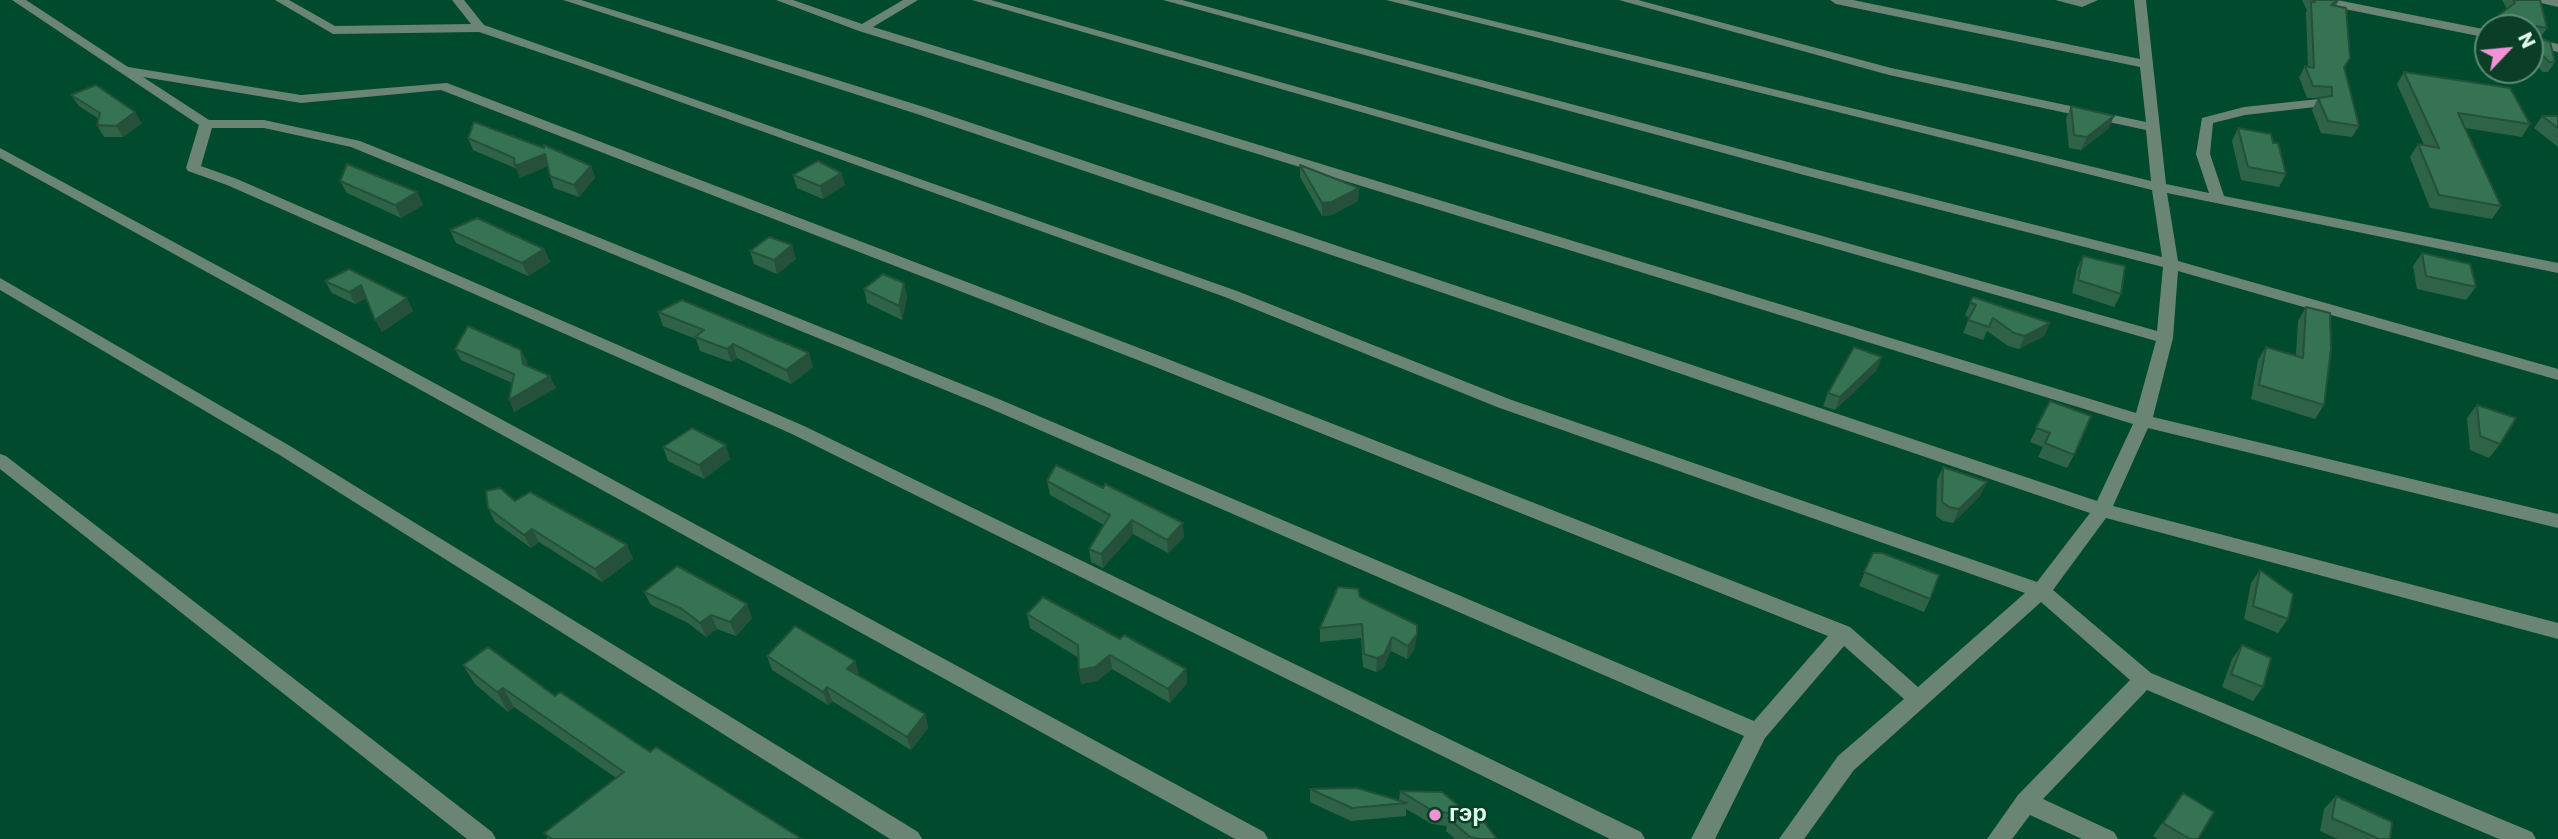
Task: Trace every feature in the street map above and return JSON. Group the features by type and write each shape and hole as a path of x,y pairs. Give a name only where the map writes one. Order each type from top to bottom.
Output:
{"street":[{"path":"18,0 206,124 264,124 355,144 995,404 1756,732"},
{"path":"281,0 333,30 480,28 1231,294 1503,403 2041,591 2144,679 2524,839"},
{"path":"458,0 480,28"},
{"path":"569,0 922,111 2102,510 2558,631"},
{"path":"782,0 863,28 2143,421 2558,521"},
{"path":"863,28 912,0"},
{"path":"978,0 2165,338"},
{"path":"1169,0 1809,172 2171,264 2558,375"},
{"path":"1392,0 2159,187 2558,268"},
{"path":"1625,0 1889,71 2155,128"},
{"path":"1836,0 2145,64"},
{"path":"2060,0 2082,3 2092,0"},
{"path":"1791,839 1846,763 2041,591 2102,510 2143,421 2165,338 2171,264 2159,187 2140,0"},
{"path":"2320,0 2474,31"},
{"path":"2542,0 2558,3"},
{"path":"125,70 302,99 442,86 1141,355 1843,634 1919,699"},
{"path":"2218,199 2203,154 2207,121 2244,111 2319,103"},
{"path":"206,124 193,168 799,430 1633,839"},
{"path":"0,152 1256,839"},
{"path":"0,283 284,450 910,839"},
{"path":"0,460 484,839"},
{"path":"1703,839 1756,732 1843,634"},
{"path":"1999,839 2026,802 2144,679"},
{"path":"2026,802 2106,839"}],"building":[{"path":"2313,0 2338,0 2331,5 2346,8 2350,58 2344,67 2359,126 2328,121 2318,98 2332,96 2332,87 2313,86 2305,66 2314,68"},
{"path":"2513,0 2540,0 2544,14 2500,14 2515,3"},
{"path":"2544,40 2550,42 2555,62 2549,62 2544,57"},
{"path":"2404,72 2510,88 2530,124 2458,113 2501,206 2439,195 2418,144 2439,148"},
{"path":"96,85 135,112 116,126 97,125 100,113 71,95"},
{"path":"2071,106 2114,116 2087,137 2074,135"},
{"path":"2542,116 2558,116 2558,128"},
{"path":"474,122 544,148 544,145 591,166 574,185 550,176 545,154 515,166 514,158 468,138"},
{"path":"2238,128 2271,134 2273,143 2278,143 2286,174 2248,167"},
{"path":"818,161 841,173 820,186 793,175"},
{"path":"347,164 417,192 395,205 340,181"},
{"path":"1300,165 1359,188 1332,202 1322,203"},
{"path":"477,218 544,249 522,263 450,230"},
{"path":"769,237 792,245 774,260 750,251"},
{"path":"2422,253 2470,264 2476,287 2426,276"},
{"path":"2083,256 2125,266 2121,294 2078,280"},
{"path":"349,269 407,298 375,320 361,285 349,292 325,281"},
{"path":"883,274 904,283 899,306 864,289"},
{"path":"1973,297 2050,323 2025,336 2014,333 1993,318 1989,327 1968,320 1976,305 1970,302"},
{"path":"682,300 809,353 786,370 733,344 727,349 695,337 704,330 658,312"},
{"path":"2306,307 2330,313 2331,349 2324,405 2259,385 2266,347 2303,358"},
{"path":"468,326 521,350 523,364 550,376 509,400 514,374 455,349"},
{"path":"1854,347 1882,357 1840,397 1828,393"},
{"path":"2050,401 2091,416 2074,455 2045,443 2050,433 2036,428"},
{"path":"2477,405 2516,418 2500,444 2480,436"},
{"path":"692,428 726,445 699,465 663,447"},
{"path":"1056,465 1103,488 1105,484 1183,523 1167,540 1132,520 1101,554 1089,549 1110,515 1047,481"},
{"path":"1943,467 1987,482 1959,509 1949,507 1942,502"},
{"path":"500,488 515,501 530,492 627,545 595,569 532,529 524,535 488,508 486,491"},
{"path":"1873,553 1882,553 1939,575 1930,599 1864,572"},
{"path":"677,566 747,604 730,622 711,615 700,623 682,609 644,592"},
{"path":"2260,570 2293,594 2288,619 2253,606"},
{"path":"1338,587 1358,589 1360,597 1417,625 1417,634 1408,646 1392,637 1384,655 1377,658 1364,654 1362,624 1320,628"},
{"path":"1043,597 1120,639 1124,635 1186,669 1168,689 1110,655 1095,667 1079,670 1078,645 1027,614"},
{"path":"795,626 855,661 847,669 925,714 907,737 827,687 823,692 767,656"},
{"path":"2242,645 2271,658 2263,687 2231,674"},
{"path":"488,647 555,696 560,692 650,752 656,747 802,839 552,839 544,833 624,772 503,688 497,692 463,665"},
{"path":"1357,788 1407,803 1352,808 1310,789"},
{"path":"1400,791 1442,792 1471,816 1433,811"},
{"path":"2183,793 2214,812 2198,839 2190,839 2163,823"},
{"path":"2336,796 2392,822 2390,839 2379,839 2332,818"},
{"path":"1448,818 1482,819 1497,839 1470,837"}],"place":[{"name":"гэр","path":"1435,815"}]}
